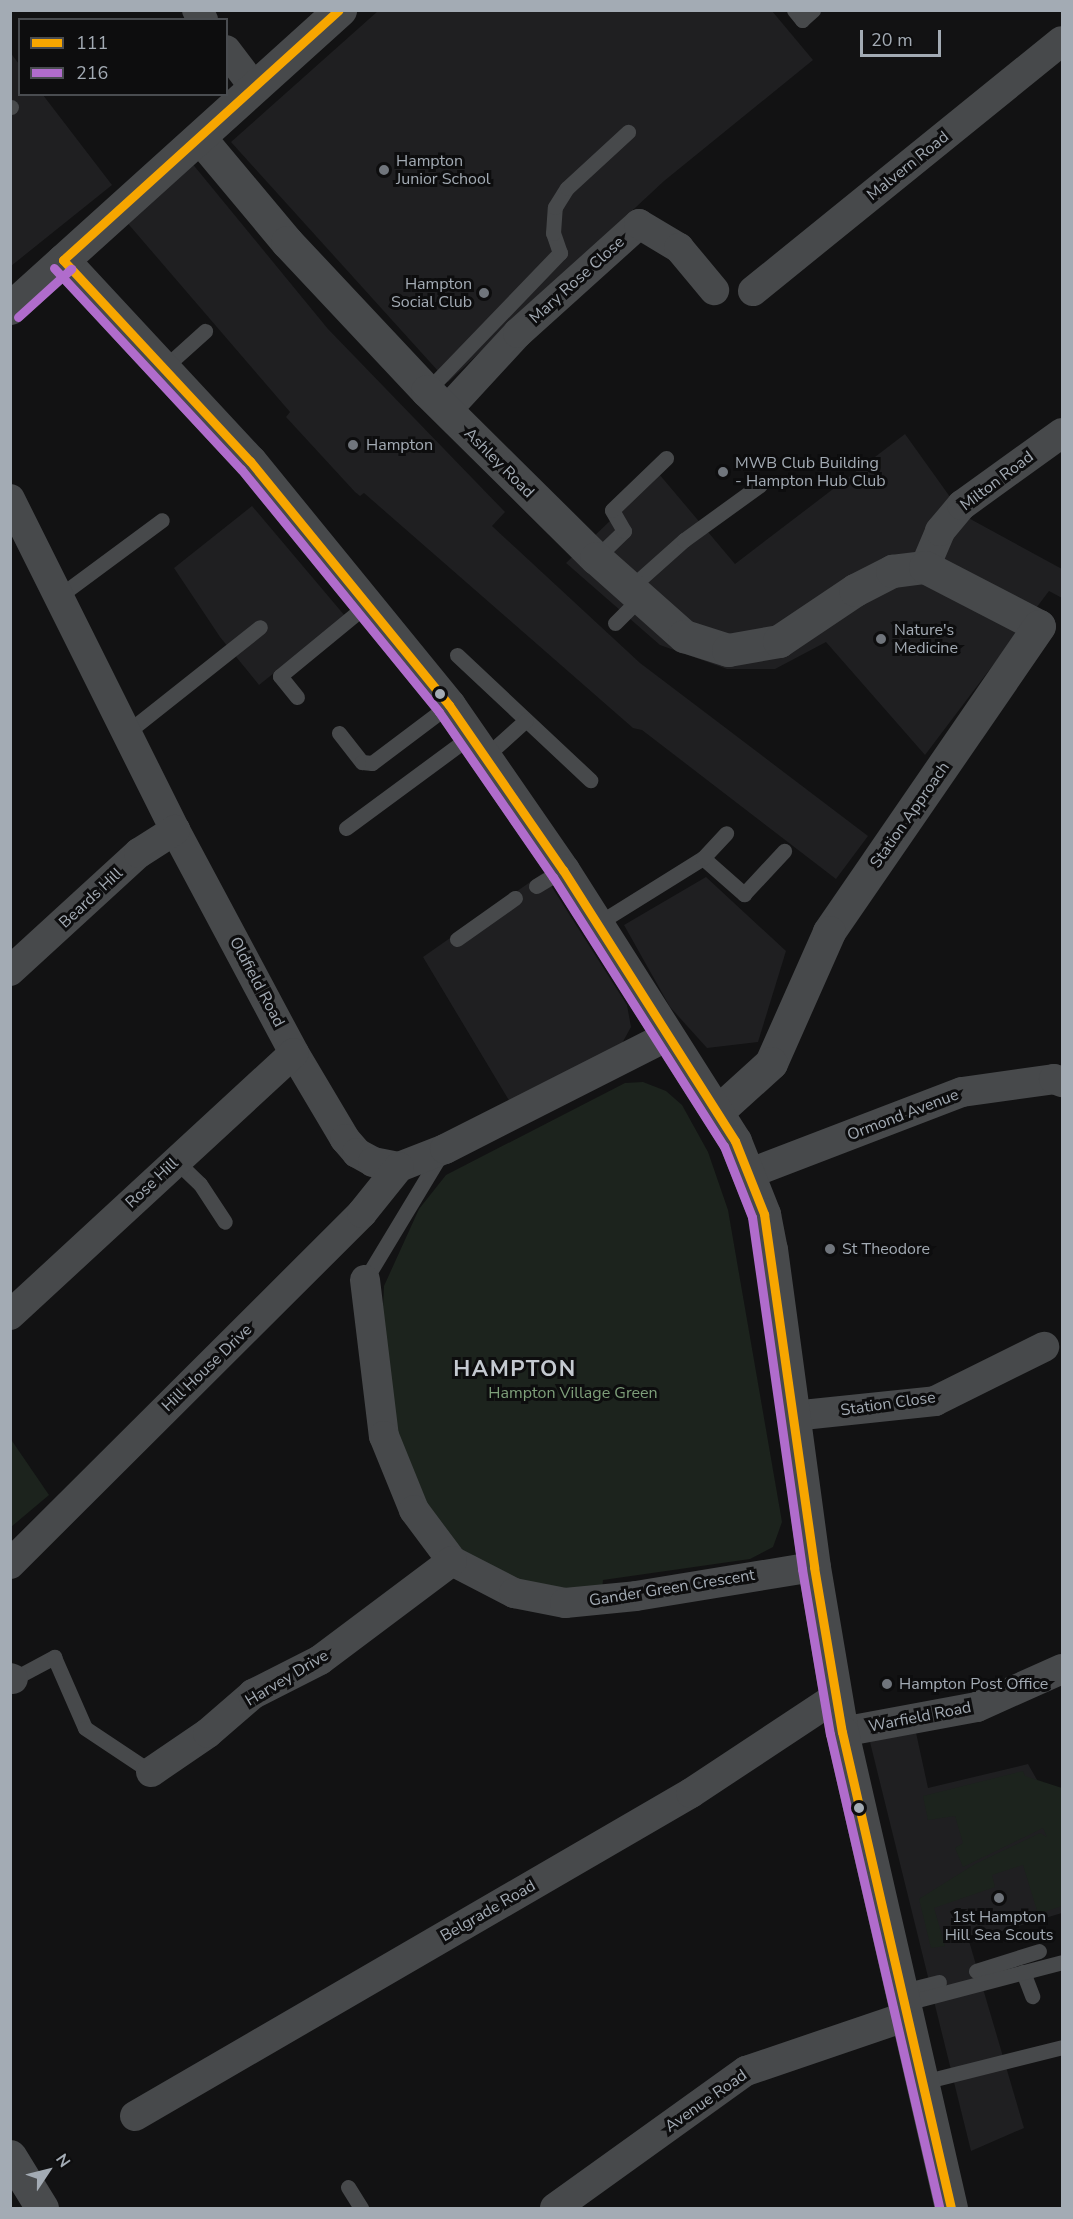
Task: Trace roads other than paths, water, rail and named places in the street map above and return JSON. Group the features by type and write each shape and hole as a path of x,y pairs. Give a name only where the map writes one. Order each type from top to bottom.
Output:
{"highway":[{"path":"10,2156 42,2208"}],"street":[{"path":"10,308 340,10"},
{"name":"Malvern Road","path":"753,291 1062,40"},
{"path":"228,53 254,87"},
{"name":"Ashley Road","path":"200,138 286,242 437,401 596,558 684,636 728,650 779,641 855,590 892,571 925,567"},
{"name":"Mary Rose Close","path":"437,401 518,333 649,215 714,290"},
{"path":"63,260 165,367 369,603 480,745 549,878 597,924 718,1111 748,1174 764,1214 771,1248 814,1567 842,1732 951,2208"},
{"name":"Milton Road","path":"925,567 940,531 962,505 1062,433"},
{"name":"Oldfield Road","path":"10,499 125,734 294,1053 345,1139 357,1153 373,1162 399,1167"},
{"name":"Station Approach","path":"718,1111 771,1063 817,953 931,784 1051,632 925,567"},
{"name":"Beards Hill","path":"10,971 139,853 175,830"},
{"path":"399,1167 444,1149 668,1036"},
{"name":"Rose Hill","path":"10,1315 294,1053"},
{"name":"Ormond Avenue","path":"748,1174 962,1092 1054,1079 1062,1082"},
{"name":"Hill House Drive","path":"10,1564 354,1221 399,1167"},
{"name":"Gander Green Crescent","path":"365,1280 384,1436 414,1510 452,1560 514,1593 565,1603 636,1596 814,1567"},
{"name":"Station Close","path":"793,1416 935,1401 1044,1347"},
{"name":"Harvey Drive","path":"151,1772 208,1733 253,1694 320,1660 452,1560"},
{"name":"Warfield Road","path":"842,1732 977,1707 1062,1670"},
{"name":"Belgrade Road","path":"135,2116 691,1793 836,1697"},
{"name":"Avenue Road","path":"555,2208 746,2071 906,2004"}],"lane":[{"path":"794,10 802,20 813,10"},
{"path":"437,401 560,253 553,233 555,207 567,188 628,132"},
{"path":"165,367 205,331"},
{"path":"596,558 624,531 612,510 666,458"},
{"path":"615,623 634,593 684,540 760,485"},
{"path":"58,597 162,520"},
{"path":"297,697 280,676 369,603"},
{"path":"125,734 260,627"},
{"path":"457,655 590,780"},
{"path":"339,733 362,762 372,763 449,705"},
{"path":"346,828 480,745 526,720"},
{"path":"597,924 703,858 726,833"},
{"path":"703,858 744,894 784,851"},
{"path":"457,939 515,898"},
{"name":"Gander Green Crescent","path":"365,1280 444,1149"},
{"path":"176,1161 200,1184 225,1222"},
{"path":"12,1678 54,1657 85,1728 151,1772"},
{"path":"976,1971 1039,1951"},
{"path":"906,2004 1062,1962"},
{"path":"1023,1972 1032,1996"},
{"path":"906,2004 939,1982"},
{"path":"923,2082 1062,2047"},
{"path":"348,2187 361,2208"}],"place":[{"name":"Hampton Junior School","path":"384,170"},
{"name":"Hampton Social Club","path":"484,293"},
{"name":"Hampton","path":"353,445"},
{"name":"MWB Club Building - Hampton Hub Club","path":"723,472"},
{"name":"Nature's Medicine","path":"881,639"},
{"name":"St Theodore","path":"830,1249"},
{"name":"Hampton Post Office","path":"887,1684"},
{"name":"1st Hampton Hill Sea Scouts","path":"999,1898"}],"district":[{"name":"HAMPTON","path":"515,1370"}],"park label":[{"name":"Hampton Village Green","path":"573,1393"}]}
